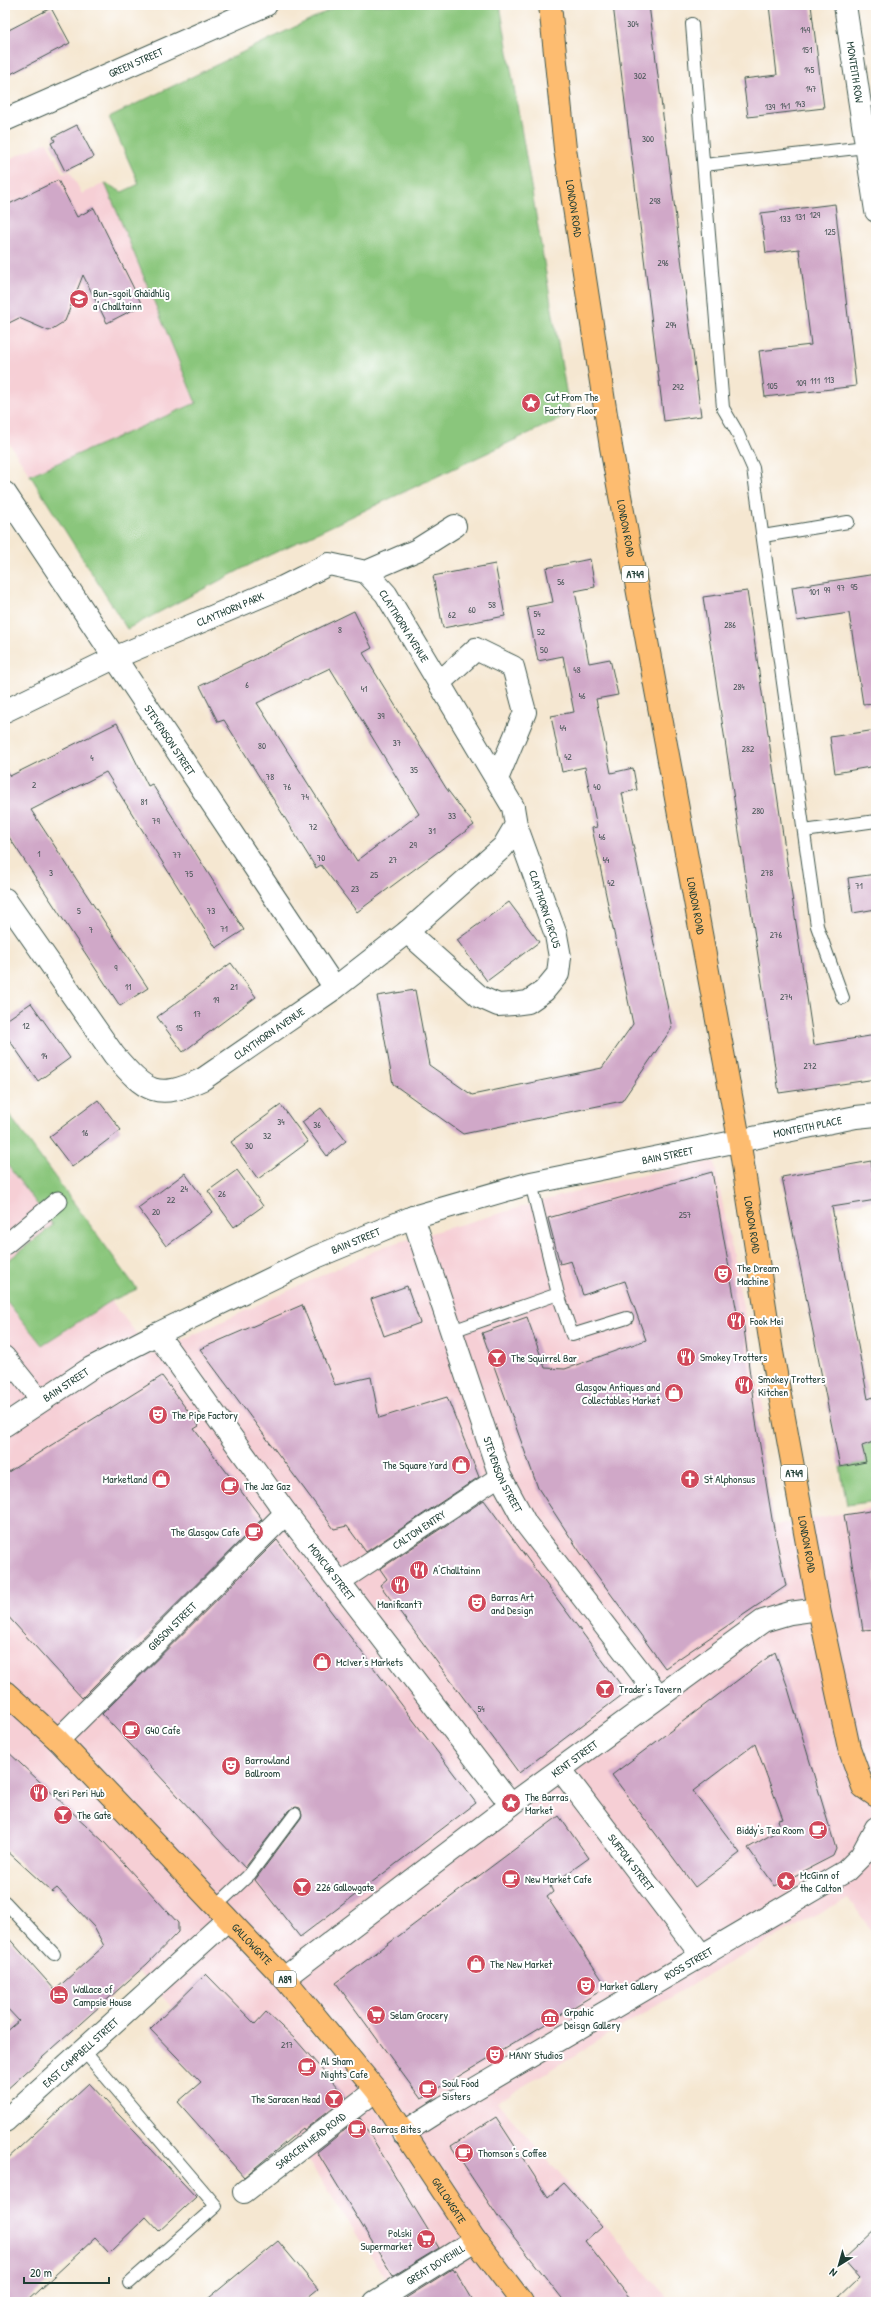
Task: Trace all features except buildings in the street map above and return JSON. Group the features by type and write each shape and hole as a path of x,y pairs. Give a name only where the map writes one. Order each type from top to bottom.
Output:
{"main road":[{"name":"LONDON ROAD","path":"550,5 565,149 611,447 739,1140 772,1352 819,1609 853,1763 863,1786 876,1796"},
{"name":"GALLOWGATE","path":"8,1700 58,1740 284,1978 376,2090 475,2240 522,2302"}],"street":[{"name":"GREEN STREET","path":"5,120 233,12 266,5"},
{"name":"MONTEITH ROW","path":"845,5 876,211"},
{"name":"STEVENSON STREET","path":"5,492 114,658 335,988"},
{"path":"366,572 417,550 455,526"},
{"name":"CLAYTHORN PARK","path":"5,711 114,658 282,587 330,564 366,572"},
{"name":"CLAYTHORN AVENUE","path":"5,899 114,1055 145,1087 158,1091 180,1090 203,1079 335,988 407,932 503,847 516,825 513,807 386,594 366,572"},
{"path":"439,683 476,649 513,666 525,712 497,779"},
{"name":"CLAYTHORN CIRCUS","path":"407,932 480,997 498,1005 528,1002 544,991 558,974 560,957 556,935 516,825"},
{"name":"MONTEITH PLACE","path":"739,1140 856,1116 876,1115"},
{"name":"BAIN STREET","path":"5,1425 91,1368 157,1334 316,1257 413,1217 531,1183 739,1140"},
{"path":"5,1245 58,1201"},
{"name":"STEVENSON STREET","path":"413,1217 500,1476 526,1524 659,1696"},
{"name":"MONCUR STREET","path":"157,1334 286,1513 511,1805"},
{"path":"5,1356 41,1401"},
{"name":"CALTON ENTRY","path":"340,1584 500,1476"},
{"name":"GIBSON STREET","path":"58,1740 286,1513"},
{"name":"KENT STREET","path":"284,1978 511,1805 561,1770 659,1696 763,1621 790,1613 819,1609"},
{"name":"SUFFOLK STREET","path":"561,1770 702,1956"},
{"name":"ROSS STREET","path":"403,2133 444,2107 846,1872 861,1856 876,1828"},
{"name":"EAST CAMPBELL STREET","path":"5,2120 83,2050 221,1913"},
{"name":"SARACEN HEAD ROAD","path":"244,2192 376,2090"},
{"name":"GREAT DOVEHILL","path":"375,2302 475,2240"}],"lane":[{"path":"692,24 723,408 737,432 753,468 817,926 843,998"},
{"path":"704,165 866,147"},
{"path":"763,536 848,522"},
{"path":"804,831 876,821"},
{"path":"531,1183 558,1294 572,1335 627,1318"},
{"path":"452,1331 558,1294"},
{"path":"221,1913 295,1814"},
{"path":"5,1902 54,1954"},
{"path":"83,2050 216,2206 129,2283"}],"shaded area":[{"name":"Bun-sgoil Ghàidhlig a' Challtainn","path":"47,142 63,174 70,171 82,194 105,183 196,403 30,475 5,437 5,161"},
{"path":"714,1161 764,1412 586,1474 650,1549 876,1507 876,1939 848,1898 714,1971 497,2102 671,2302 401,2302 293,2137 100,1930 5,1845 5,1162 152,1354 385,1246 609,1182"}],"green space":[{"path":"340,5 500,5 570,414 257,561 127,629 30,475 196,403 105,183 122,192 139,184 109,117"},
{"path":"871,5 876,5 876,38"},
{"path":"5,1109 137,1289 111,1301 42,1345 5,1299 5,1263 53,1225 5,1162"},
{"path":"876,1441 876,1501 847,1505 840,1467 866,1462 862,1446"}],"place":[{"name":"Bun-sgoil Ghàidhlig a' Challtainn","path":"79,299"},
{"name":"Cut From The Factory Floor","path":"531,403"},
{"name":"The Dream Machine","path":"723,1274"},
{"name":"Fook Mei","path":"736,1321"},
{"name":"Smokey Trotters","path":"686,1357"},
{"name":"The Squirrel Bar","path":"497,1358"},
{"name":"Smokey Trotters Kitchen","path":"744,1385"},
{"name":"Glasgow Antiques and Collectables Market","path":"674,1393"},
{"name":"The Pipe Factory","path":"158,1415"},
{"name":"The Square Yard","path":"461,1465"},
{"name":"Marketland","path":"161,1479"},
{"name":"St Alphonsus","path":"690,1479"},
{"name":"The Jaz Gaz","path":"230,1486"},
{"name":"The Glasgow Cafe","path":"254,1532"},
{"name":"A'Challtainn","path":"419,1570"},
{"name":"Manificant7","path":"400,1585"},
{"name":"Barras Art and Design","path":"477,1603"},
{"name":"McIver's Markets","path":"322,1662"},
{"name":"Trader's Tavern","path":"605,1689"},
{"name":"G40 Cafe","path":"131,1730"},
{"name":"Barrowland Ballroom","path":"231,1766"},
{"name":"Peri Peri Hub","path":"39,1793"},
{"name":"The Barras Market","path":"511,1803"},
{"name":"The Gate","path":"63,1815"},
{"name":"Biddy's Tea Room","path":"818,1830"},
{"name":"New Market Cafe","path":"511,1879"},
{"name":"McGinn of the Calton","path":"786,1881"},
{"name":"226 Gallowgate","path":"302,1887"},
{"name":"The New Market","path":"476,1964"},
{"name":"Market Gallery","path":"586,1986"},
{"name":"Wallace of Campsie House","path":"59,1995"},
{"name":"Selam Grocery","path":"376,2015"},
{"name":"Grpahic Deisgn Gallery","path":"550,2018"},
{"name":"MANY Studios","path":"495,2055"},
{"name":"Al Sham Nights Cafe","path":"307,2067"},
{"name":"Soul Food Sisters","path":"428,2089"},
{"name":"The Saracen Head","path":"334,2099"},
{"name":"Barras Bites","path":"357,2129"},
{"name":"Thomson's Coffee","path":"464,2153"},
{"name":"Polski Supermarket","path":"426,2239"}]}
